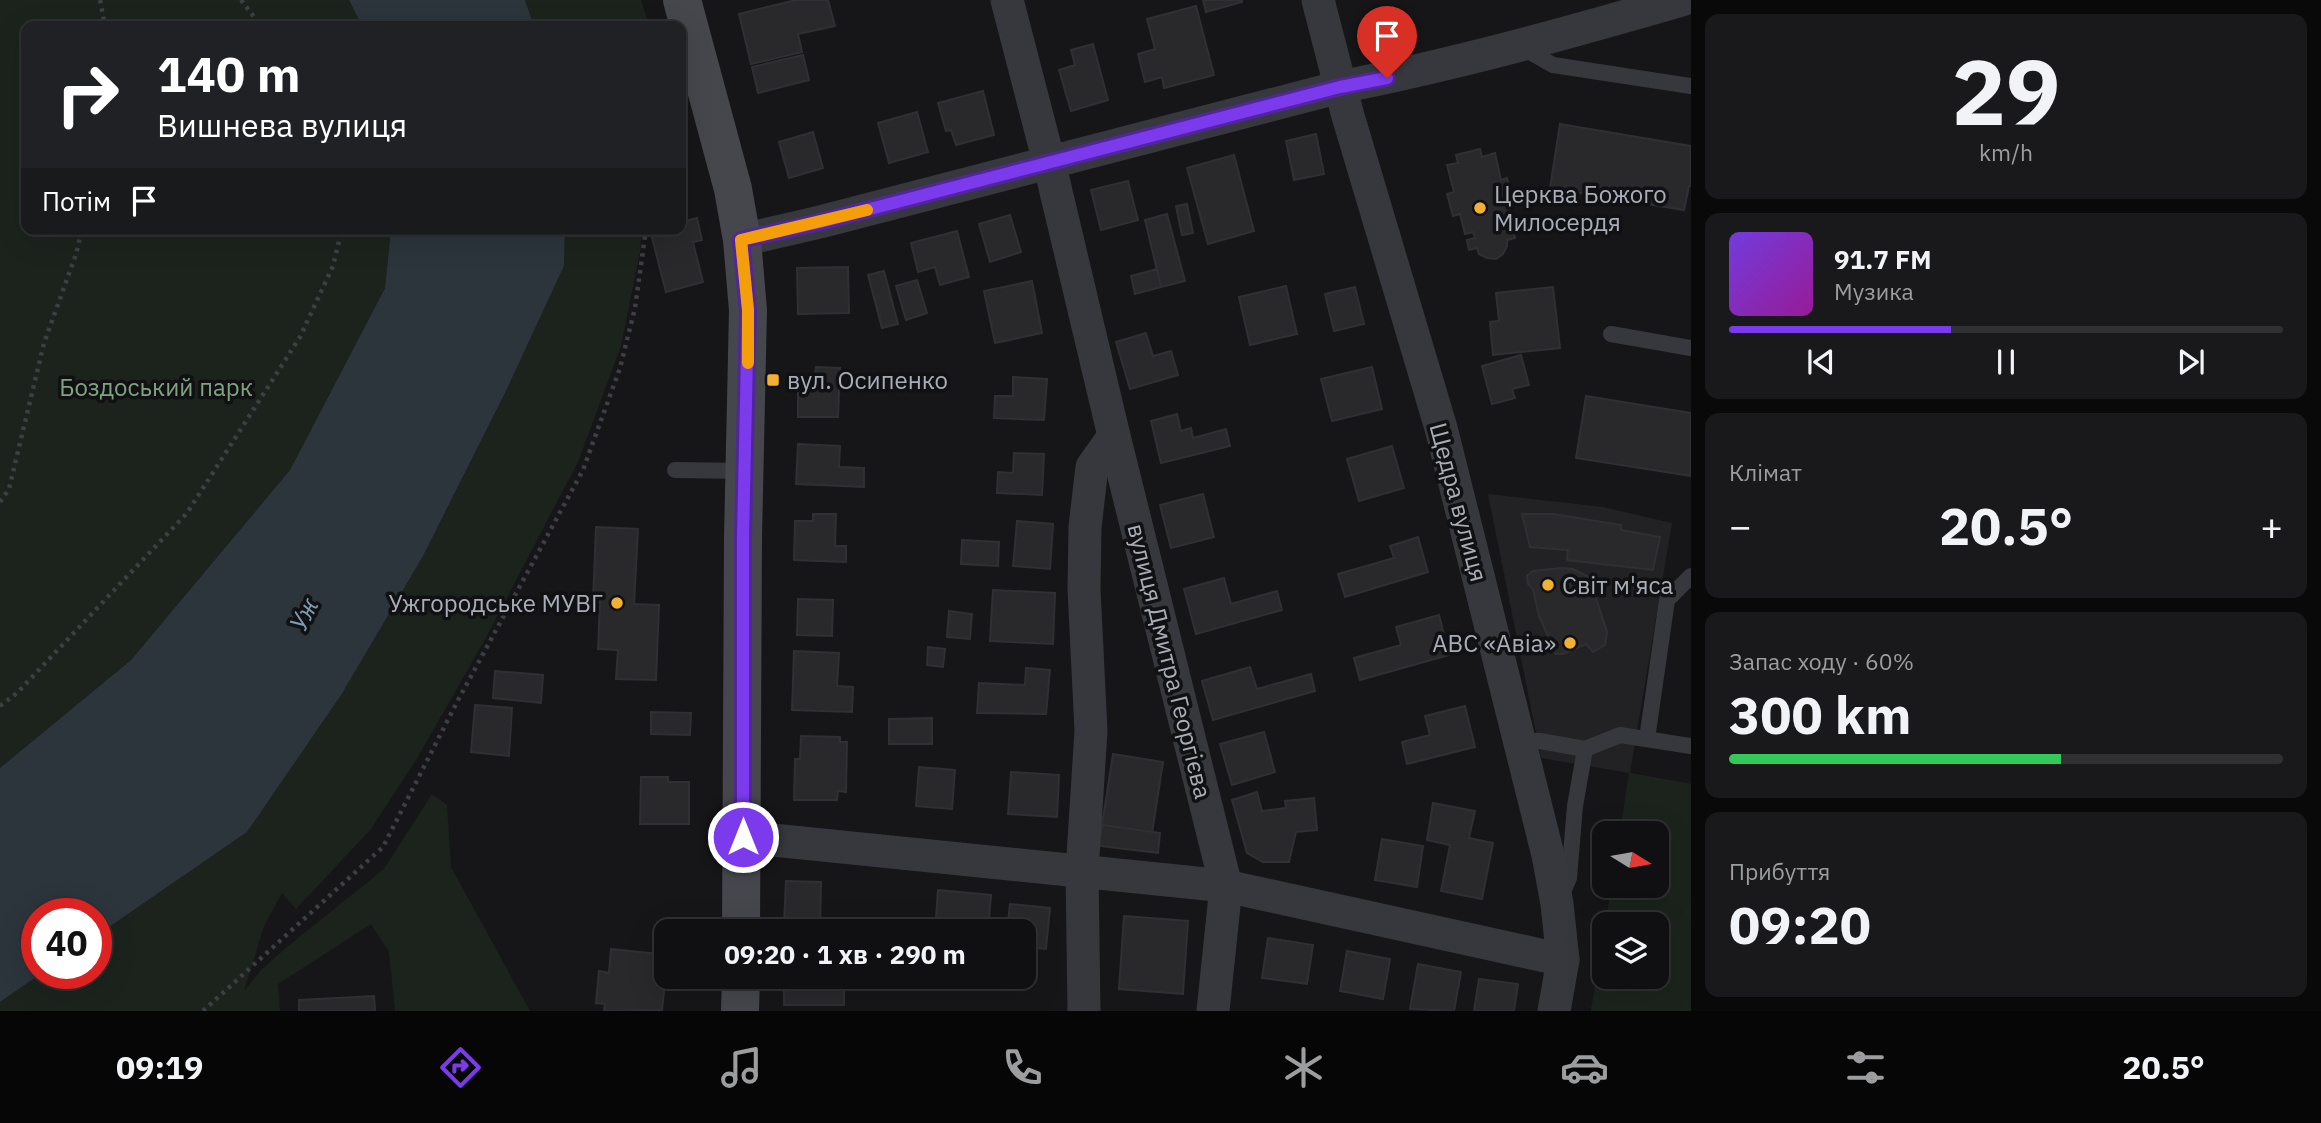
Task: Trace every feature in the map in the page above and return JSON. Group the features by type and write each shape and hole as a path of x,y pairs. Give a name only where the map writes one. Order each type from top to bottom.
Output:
{"street":[{"path":"682,0 733,189 748,310 741,919"},
{"name":"вулиця Дмитра Георгієва","path":"1007,0 1226,886 1213,1011"},
{"name":"Щедра вулиця","path":"1318,0 1340,87 1441,428 1520,741 1557,904 1563,960 1554,1011"},
{"path":"741,240 820,222 1340,87 1521,47 1682,0"},
{"name":"вулиця Дмитра Георгієва","path":"1084,1011 1082,871 1091,731 1084,589 1086,527 1092,467 1114,436"},
{"path":"743,837 1226,886 1563,960"},
{"path":"740,1011 741,989"}],"lane":[{"path":"1521,47 1553,65 1691,86"},
{"path":"1611,334 1691,348"},
{"path":"675,470 745,471"},
{"path":"1647,739 1667,600 1691,576"},
{"path":"1520,741 1540,741 1585,749 1620,735 1691,747"},
{"path":"1557,904 1569,878 1575,806 1585,749"}],"path":[{"path":"100,0 104,21"},
{"path":"241,0 257,21"},
{"path":"0,502 9,489 44,343 81,235"},
{"path":"0,706 17,693 187,513 300,337 333,265 340,235"},
{"path":"203,1011 383,847 583,470 620,368 635,308 645,235"}],"shaded area":[{"path":"1488,494 1603,507 1672,523 1630,773 1691,784 1691,1011 1591,1011 1595,989 1669,989 1669,912 1607,912 1610,898 1670,898 1670,821 1622,821 1629,773 1541,758"}],"green space":[{"name":"Боздоський парк","path":"0,0 349,0 360,21 21,21 21,235 390,235 385,288 290,470 131,660 0,768"},
{"path":"525,0 641,0 647,21 532,21"},
{"path":"565,235 641,235 621,346 578,462 482,645 416,760 371,829 296,909 282,893 264,926 244,991 261,970 288,946 384,869 432,794 447,805 451,867 530,1011 395,1011 389,952 371,924 278,984 280,1011 0,1011 0,1002 21,988 112,989 112,925 247,832 423,556 506,391 564,266"},
{"path":"1630,773 1691,784 1691,1011 1591,1011 1595,989 1669,989 1669,912 1607,912 1610,898 1670,898 1670,821 1622,821"}],"water":[{"path":"349,0 525,0 532,21 360,21"},
{"name":"Уж","path":"390,235 565,235 564,266 506,391 423,556 341,695 247,832 112,925 112,898 21,898 21,988 0,1002 0,768 131,660 290,470 385,288"}],"building":[{"path":"796,0 828,0 835,26 798,34 802,52 751,64 739,14"},
{"path":"1203,0 1242,0 1242,2 1206,12"},
{"path":"1196,6 1214,75 1164,88 1162,77 1145,82 1138,54 1155,49 1147,19"},
{"path":"1093,44 1108,100 1071,111 1059,70 1075,65 1071,50"},
{"path":"803,55 809,80 758,93 752,67"},
{"path":"983,91 994,135 956,145 951,130 946,131 938,103"},
{"path":"917,112 928,152 889,163 878,123"},
{"path":"1560,124 1691,146 1691,186 1684,210 1550,188"},
{"path":"813,132 823,168 789,178 779,142"},
{"path":"1316,134 1324,174 1294,180 1286,141"},
{"name":"Церква Божого Милосердя","path":"1480,149 1482,157 1495,153 1501,180 1507,178 1513,201 1507,202 1512,222 1504,224 1505,231 1513,229 1515,238 1507,240 1503,254 1496,259 1479,254 1477,248 1469,250 1467,240 1475,238 1473,232 1465,234 1460,214 1453,216 1447,194 1454,192 1447,165 1458,163 1456,155"},
{"path":"1234,155 1254,231 1208,244 1187,168"},
{"path":"1128,181 1138,220 1101,230 1091,190"},
{"path":"1187,204 1193,233 1182,235 1176,206"},
{"path":"1167,214 1185,281 1161,287 1145,220"},
{"path":"1010,215 1021,252 990,262 979,224"},
{"path":"697,218 702,240 693,242 703,282 666,292 651,235 686,235 686,221"},
{"path":"957,231 969,277 940,285 935,267 918,272 911,243"},
{"path":"848,267 849,313 798,314 797,268"},
{"path":"1157,269 1161,287 1135,294 1131,276"},
{"path":"884,271 898,324 882,328 868,275"},
{"path":"917,280 927,313 906,320 896,286"},
{"path":"1032,281 1042,333 995,343 984,291"},
{"path":"1286,286 1297,334 1250,345 1239,297"},
{"path":"1355,287 1364,324 1334,331 1325,294"},
{"path":"1553,287 1560,348 1493,355 1490,322 1499,321 1496,293"},
{"path":"1146,333 1153,356 1171,351 1178,375 1130,389 1116,342"},
{"path":"1521,355 1529,385 1512,389 1515,398 1492,404 1482,366"},
{"path":"816,367 840,368 838,417 798,417 798,376 815,377"},
{"path":"1372,367 1382,409 1332,421 1321,379"},
{"path":"1013,377 1047,379 1044,420 994,418 995,396 1013,396"},
{"path":"1586,396 1691,413 1691,476 1576,458"},
{"path":"1177,414 1181,431 1191,428 1193,438 1226,429 1230,446 1161,463 1151,421"},
{"path":"798,444 840,446 839,467 864,468 864,487 796,484"},
{"path":"1392,446 1404,488 1359,501 1347,459"},
{"path":"1014,453 1044,454 1042,495 997,493 998,472 1013,473"},
{"path":"1203,494 1214,537 1171,548 1160,505"},
{"path":"813,514 836,514 835,546 846,546 846,562 794,560 795,521 813,521"},
{"path":"1522,514 1553,514 1621,525 1621,530 1660,537 1653,570 1567,560 1568,550 1530,547"},
{"path":"1017,521 1053,524 1050,569 1013,566"},
{"name":"Ужгородське МУВГ","path":"596,527 638,529 634,604 659,605 656,680 616,679 618,650 598,649 600,602 593,602"},
{"path":"1418,537 1428,572 1345,597 1338,574 1394,558 1390,546"},
{"path":"962,540 999,542 998,566 961,564"},
{"path":"1573,569 1589,577 1607,632 1605,645 1593,652 1586,644 1563,654 1556,654 1550,649 1550,641 1527,576 1533,571"},
{"path":"1224,578 1231,604 1277,591 1282,610 1196,634 1184,589"},
{"path":"993,590 1055,593 1053,644 990,641"},
{"path":"798,599 833,600 832,636 797,635"},
{"path":"949,611 972,614 970,639 947,637"},
{"path":"1439,615 1449,655 1360,680 1354,658 1401,645 1396,627"},
{"path":"928,647 945,649 943,667 927,665"},
{"path":"794,651 839,653 837,686 853,687 852,712 792,710"},
{"path":"1250,667 1257,689 1311,674 1315,691 1213,720 1202,681"},
{"path":"1026,668 1050,670 1046,714 977,713 979,683 1025,685"},
{"path":"495,671 543,675 541,703 493,698"},
{"path":"475,705 512,708 509,756 471,752"},
{"path":"1465,706 1475,747 1407,764 1402,742 1430,735 1425,716"},
{"path":"651,712 691,713 690,735 651,734"},
{"path":"932,718 932,744 889,744 889,719"},
{"path":"1264,732 1275,772 1232,785 1220,744"},
{"path":"801,736 840,737 840,742 847,742 846,792 838,791 837,800 794,800 795,759 800,759"},
{"path":"1113,754 1163,762 1152,833 1102,825"},
{"path":"919,767 955,770 952,809 916,806"},
{"path":"1011,772 1059,775 1057,817 1008,814"},
{"path":"641,777 668,777 668,782 689,782 689,824 640,824"},
{"path":"1257,792 1262,811 1286,808 1285,801 1314,798 1317,830 1296,832 1289,862 1263,862 1247,853 1232,800"},
{"path":"1433,803 1475,811 1469,838 1493,843 1482,899 1441,891 1450,845 1427,840"},
{"path":"1102,825 1160,833 1158,853 1099,846"},
{"path":"1382,839 1423,846 1417,887 1375,880"},
{"path":"786,881 821,882 820,919 784,919"},
{"path":"938,890 991,895 989,919 936,919"},
{"path":"1010,904 1050,908 1046,949 1036,948 1036,919 1008,919"},
{"path":"1124,916 1188,921 1183,994 1119,989"},
{"path":"1268,938 1313,945 1307,984 1262,978"},
{"path":"611,949 654,954 654,989 664,989 662,1010 604,1011 605,1004 596,1003 599,971 609,973"},
{"path":"1347,951 1390,959 1383,999 1340,991"},
{"path":"1418,964 1461,972 1454,1011 1410,1009"},
{"path":"1479,979 1518,984 1514,1011 1474,1011"},
{"path":"784,989 844,989 844,1005 784,1005"},
{"path":"374,996 375,1011 299,1011 299,1000"}],"slow traffic":[{"path":"748,363 748,310 741,240 867,210"}],"place":[{"name":"Церква Божого Милосердя","path":"1480,208"},
{"name":"вул. Осипенко","path":"773,380"},
{"name":"Світ м'яса","path":"1548,585"},
{"name":"Ужгородське МУВГ","path":"617,603"},
{"name":"ABC «Авіа»","path":"1570,643"}],"route":[{"path":"743,837 743,537 748,310 741,240 820,222 1340,87 1387,78"}]}
